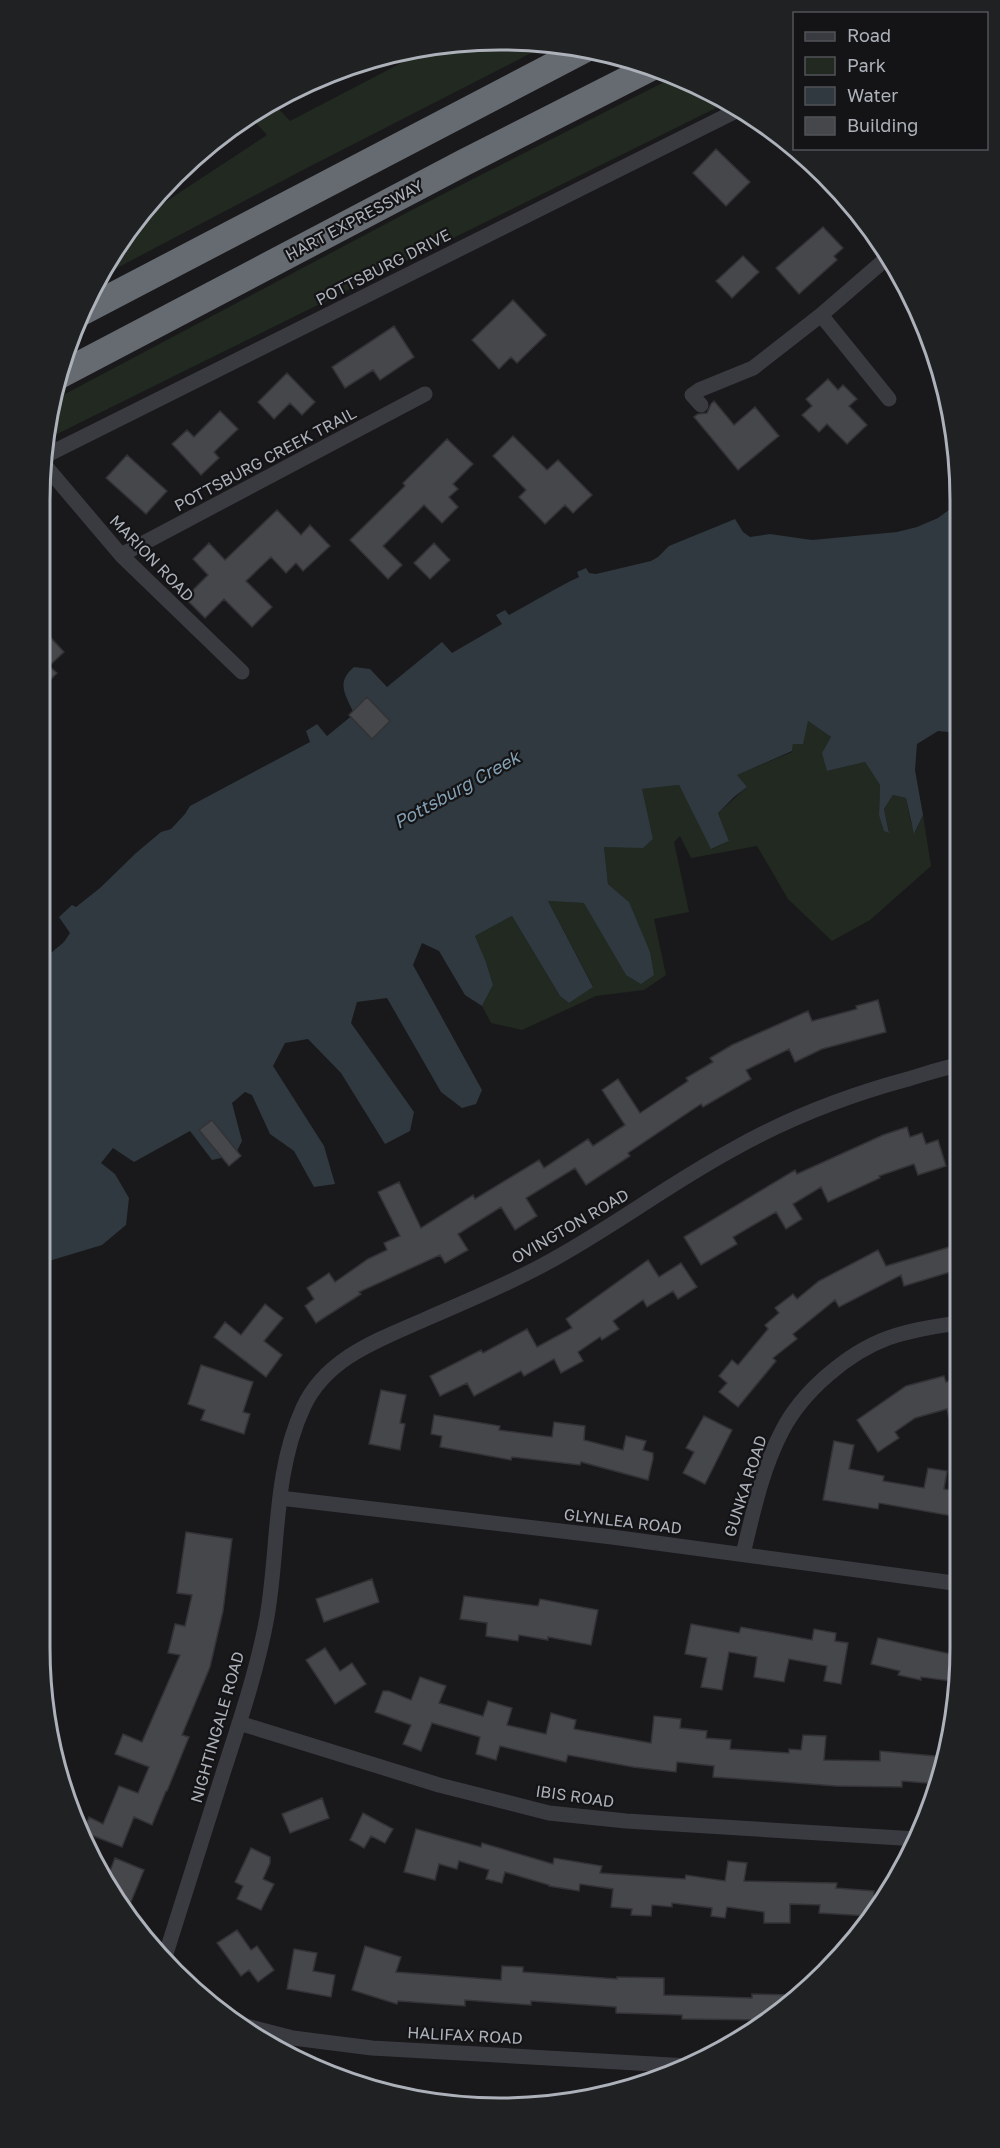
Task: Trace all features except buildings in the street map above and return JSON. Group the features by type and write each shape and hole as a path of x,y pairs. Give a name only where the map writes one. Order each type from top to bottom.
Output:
{"highway":[{"path":"94,306 573,55"},
{"name":"HART EXPRESSWAY","path":"69,370 465,162 642,72"}],"street":[{"name":"POTTSBURG DRIVE","path":"52,453 731,114"},
{"path":"701,405 692,395 753,368 821,315 882,262"},
{"path":"821,315 889,399"},
{"name":"POTTSBURG CREEK TRAIL","path":"121,555 425,394"},
{"name":"MARION ROAD","path":"50,471 121,555 242,672"},
{"name":"OVINGTON ROAD","path":"280,1498 288,1454 302,1409 317,1384 354,1353 377,1339 480,1296 543,1265 728,1152 784,1123 865,1091 950,1067"},
{"name":"GUNKA ROAD","path":"743,1554 755,1503 774,1448 783,1429 800,1404 824,1378 856,1355 885,1339 916,1330 950,1325"},
{"name":"GLYNLEA ROAD","path":"280,1498 743,1554 950,1582"},
{"name":"NIGHTINGALE ROAD","path":"167,1951 239,1723 267,1619 280,1498"},
{"name":"IBIS ROAD","path":"239,1723 439,1785 549,1813 626,1821 908,1838"},
{"name":"HALIFAX ROAD","path":"262,2030 293,2038 372,2048 670,2065"}],"green space":[{"path":"471,50 536,51 113,270 125,250 158,207 267,135 255,122 278,108 290,121 410,58"},
{"path":"665,81 719,107 54,436 62,396 410,211"},
{"path":"808,721 831,737 827,771 865,762 880,785 879,815 889,832 884,809 893,795 906,798 915,833 923,815 931,866 870,920 832,941 788,899 757,846 691,858 680,836 674,842 689,912 654,919 666,975 644,990 596,996 522,1030 491,1023 482,1006 493,985 475,936 512,916 560,996 569,1003 593,986 548,901 585,903 626,975 629,902 608,884 604,847 653,839 641,789 679,785 712,849 729,841 718,813 747,787 736,775 792,752 793,744"}],"water":[{"name":"Pottsburg Creek","path":"950,509 950,732 938,731 917,744 915,770 923,815 914,834 906,798 893,795 884,809 889,833 884,831 879,815 880,785 865,762 827,771 822,753 831,737 808,721 803,744 793,744 792,751 737,775 747,787 718,813 729,841 711,849 679,785 642,789 653,839 643,848 604,847 608,884 629,902 650,952 654,975 641,984 626,975 584,903 548,901 593,987 569,1003 560,996 512,916 475,936 493,985 482,1006 465,995 439,951 422,943 413,965 482,1090 476,1104 462,1108 441,1092 387,998 357,1002 351,1023 414,1112 410,1131 385,1144 341,1073 308,1039 285,1043 273,1066 324,1146 335,1184 314,1187 294,1151 270,1134 252,1095 245,1092 232,1103 242,1141 235,1155 212,1160 190,1131 134,1162 113,1148 101,1163 115,1174 129,1198 126,1225 102,1245 50,1261 50,954 64,942 70,933 59,917 72,905 76,907 100,888 161,832 171,829 190,806 310,742 306,731 317,724 327,736 354,714 345,695 344,684 345,678 354,667 370,669 387,687 442,642 452,653 502,624 496,615 505,610 509,615 579,577 577,572 586,568 589,573 596,574 651,561 669,546 735,519 743,532 750,537 770,534 812,540 897,532 938,518"}]}
